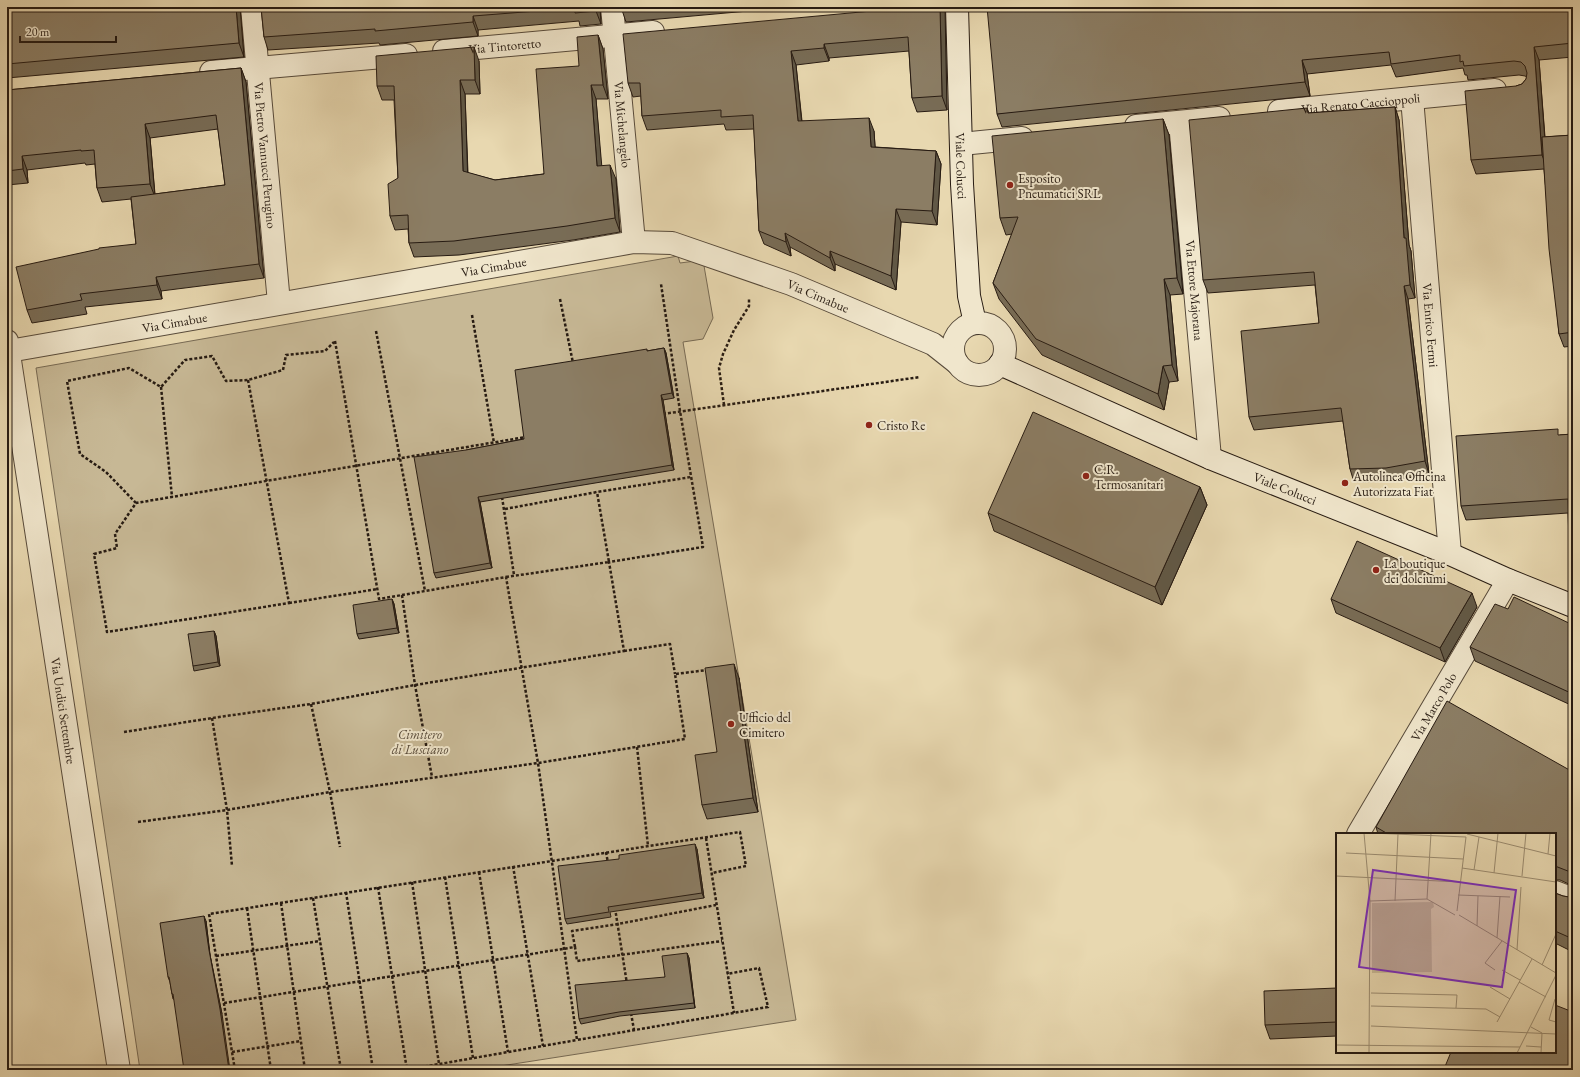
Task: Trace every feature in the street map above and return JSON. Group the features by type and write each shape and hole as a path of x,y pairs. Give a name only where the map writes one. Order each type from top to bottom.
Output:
{"street":[{"name":"Via Pietro Vannucci Perugino","path":"252,7 280,303"},
{"name":"Via Michelangelo","path":"612,7 634,242"},
{"name":"Viale Colucci","path":"957,7 961,144 969,296 975,323"},
{"name":"Via Tintoretto","path":"195,74 670,31"},
{"name":"Via Renato Caccioppoli","path":"1117,128 1513,88"},
{"name":"Via Enrico Fermi","path":"1412,98 1450,554"},
{"name":"Via Ettore Majorana","path":"1180,122 1210,458"},
{"path":"961,144 1038,136"},
{"name":"Via Cimabue","path":"8,346 280,303 634,242 672,243 791,284 933,344 957,363"},
{"path":"975,323 992,326 1003,339 1005,348 1004,356 1000,364 990,372 978,375 967,372 957,363 953,354 955,338 960,331 975,323"},
{"name":"Via Undici Settembre","path":"8,346 119,1070"},
{"name":"Viale Colucci","path":"1000,364 1210,458 1450,554 1508,580 1573,606"},
{"name":"Via Marco Polo","path":"1359,833 1508,580"},
{"path":"1556,892 1573,899"}],"path":[{"path":"172,497 161,387 185,360 212,356 226,381 248,380 283,370 286,355 325,351 335,341 379,599 506,577 703,547 680,411 661,284"},
{"path":"724,405 719,368 723,354 734,330 749,306 750,292"},
{"path":"560,299 574,367"},
{"path":"472,315 495,450"},
{"path":"376,331 425,591"},
{"path":"136,503 106,472 80,454 67,381 128,368 161,387"},
{"path":"656,415 920,377"},
{"path":"248,380 289,603"},
{"path":"378,589 107,632 94,554 117,548 114,534 136,503 532,436"},
{"path":"504,509 691,477"},
{"path":"598,492 608,562 624,651"},
{"path":"502,494 514,576"},
{"path":"506,577 553,860 577,1040"},
{"path":"402,595 415,685 432,777"},
{"path":"124,732 311,704 415,685 670,644 675,674 685,739 538,763 330,792 227,810 138,822"},
{"path":"675,674 714,669"},
{"path":"311,704 340,847"},
{"path":"212,718 227,810 232,866"},
{"path":"637,747 648,846"},
{"path":"235,1070 209,914 740,832 746,866 712,873"},
{"path":"706,838 734,1013"},
{"path":"606,852 609,866"},
{"path":"513,866 543,1046"},
{"path":"479,872 508,1052"},
{"path":"445,877 473,1058"},
{"path":"412,882 439,1064"},
{"path":"378,887 406,1070 768,1007 759,968 727,974"},
{"path":"346,892 373,1070"},
{"path":"314,898 341,1070"},
{"path":"614,902 627,985"},
{"path":"281,903 304,1070"},
{"path":"716,905 618,924 572,931 578,961 722,940"},
{"path":"247,908 271,1070"},
{"path":"216,956 320,941"},
{"path":"224,1003 575,947"},
{"path":"631,1008 634,1030"},
{"path":"232,1052 300,1041"}],"green space":[{"name":"Cimitero di Lusciano","path":"678,256 680,263 703,260 713,318 703,339 683,342 796,1020 475,1070 140,1070 36,368"}],"building":[{"path":"7,7 236,7 239,43 7,64"},
{"path":"261,7 596,7 596,11 575,13 575,8 473,16 473,22 375,31 375,29 264,37"},
{"path":"621,7 639,7 621,9"},
{"path":"915,7 940,7 942,96 912,98 908,37 824,44 824,48 791,51 798,121 869,118 871,147 936,151 932,211 896,209 891,276 830,251 830,258 785,233 786,242 759,231 753,115 721,117 721,110 642,116 640,83 628,83 623,34"},
{"path":"987,7 1573,7 1573,43 1534,47 1542,155 1471,160 1465,91 1516,86 1522,84 1526,79 1527,73 1525,66 1521,62 1514,61 1464,66 1463,61 1460,62 1460,55 1391,64 1389,52 1302,60 1305,82 997,114"},
{"path":"598,35 603,85 591,85 597,166 610,165 615,218 454,241 409,243 408,215 390,216 388,184 398,178 394,86 377,86 376,56 474,47 475,80 460,80 463,171 495,180 544,174 536,69 579,66 577,37"},
{"path":"241,68 259,264 156,277 157,285 80,294 82,300 27,310 16,267 99,248 136,244 131,197 225,185 216,115 145,124 150,184 97,188 94,150 22,156 23,169 7,171 7,90"},
{"path":"1395,107 1404,238 1406,238 1410,285 1404,286 1425,461 1386,468 1350,469 1341,408 1249,417 1241,331 1319,323 1314,272 1203,280 1189,120 1307,108 1308,113"},
{"path":"1163,119 1177,278 1164,279 1172,365 1163,366 1158,394 1036,339 993,283 1018,217 1000,218 992,136"},
{"path":"1573,135 1573,332 1559,334 1549,249 1542,137"},
{"path":"664,348 672,393 661,395 672,465 478,497 490,563 434,573 414,457 466,450 524,439 515,370 647,349 647,351"},
{"path":"1033,412 1200,487 1155,587 988,513"},
{"path":"1558,429 1558,435 1573,434 1573,565 1570,564 1568,499 1461,506 1456,436"},
{"path":"1357,541 1472,593 1440,648 1331,599"},
{"path":"1514,597 1573,625 1573,694 1470,647 1495,604 1508,609"},
{"path":"392,599 397,628 357,634 353,605"},
{"path":"214,631 218,662 193,666 188,634"},
{"name":"Ufficio del Cimitero","path":"734,664 753,798 702,805 695,755 717,752 705,668"},
{"path":"1447,701 1573,772 1573,873 1556,866 1556,833 1386,833 1376,827"},
{"path":"695,844 702,893 608,907 609,912 565,919 558,866 619,859 619,855"},
{"path":"1556,893 1569,897 1573,895 1573,939 1556,931"},
{"path":"204,916 229,1070 184,1070 173,994 168,977 160,923"},
{"path":"687,953 694,1003 619,1012 579,1019 575,985 665,977 662,956"},
{"path":"1336,988 1336,1022 1265,1025 1264,991"},
{"path":"1556,1005 1573,1012 1573,1070 1444,1069 1451,1053 1556,1053"}],"place":[{"name":"Esposito Pneumatici SRL","path":"1010,185"},
{"name":"Cristo Re","path":"869,425"},
{"name":"C.R. Termosanitari","path":"1086,476"},
{"name":"Autolinea Officina Autorizzata Fiat","path":"1345,483"},
{"name":"La boutique dei dolciumi","path":"1376,570"},
{"name":"Ufficio del Cimitero","path":"731,724"}]}
